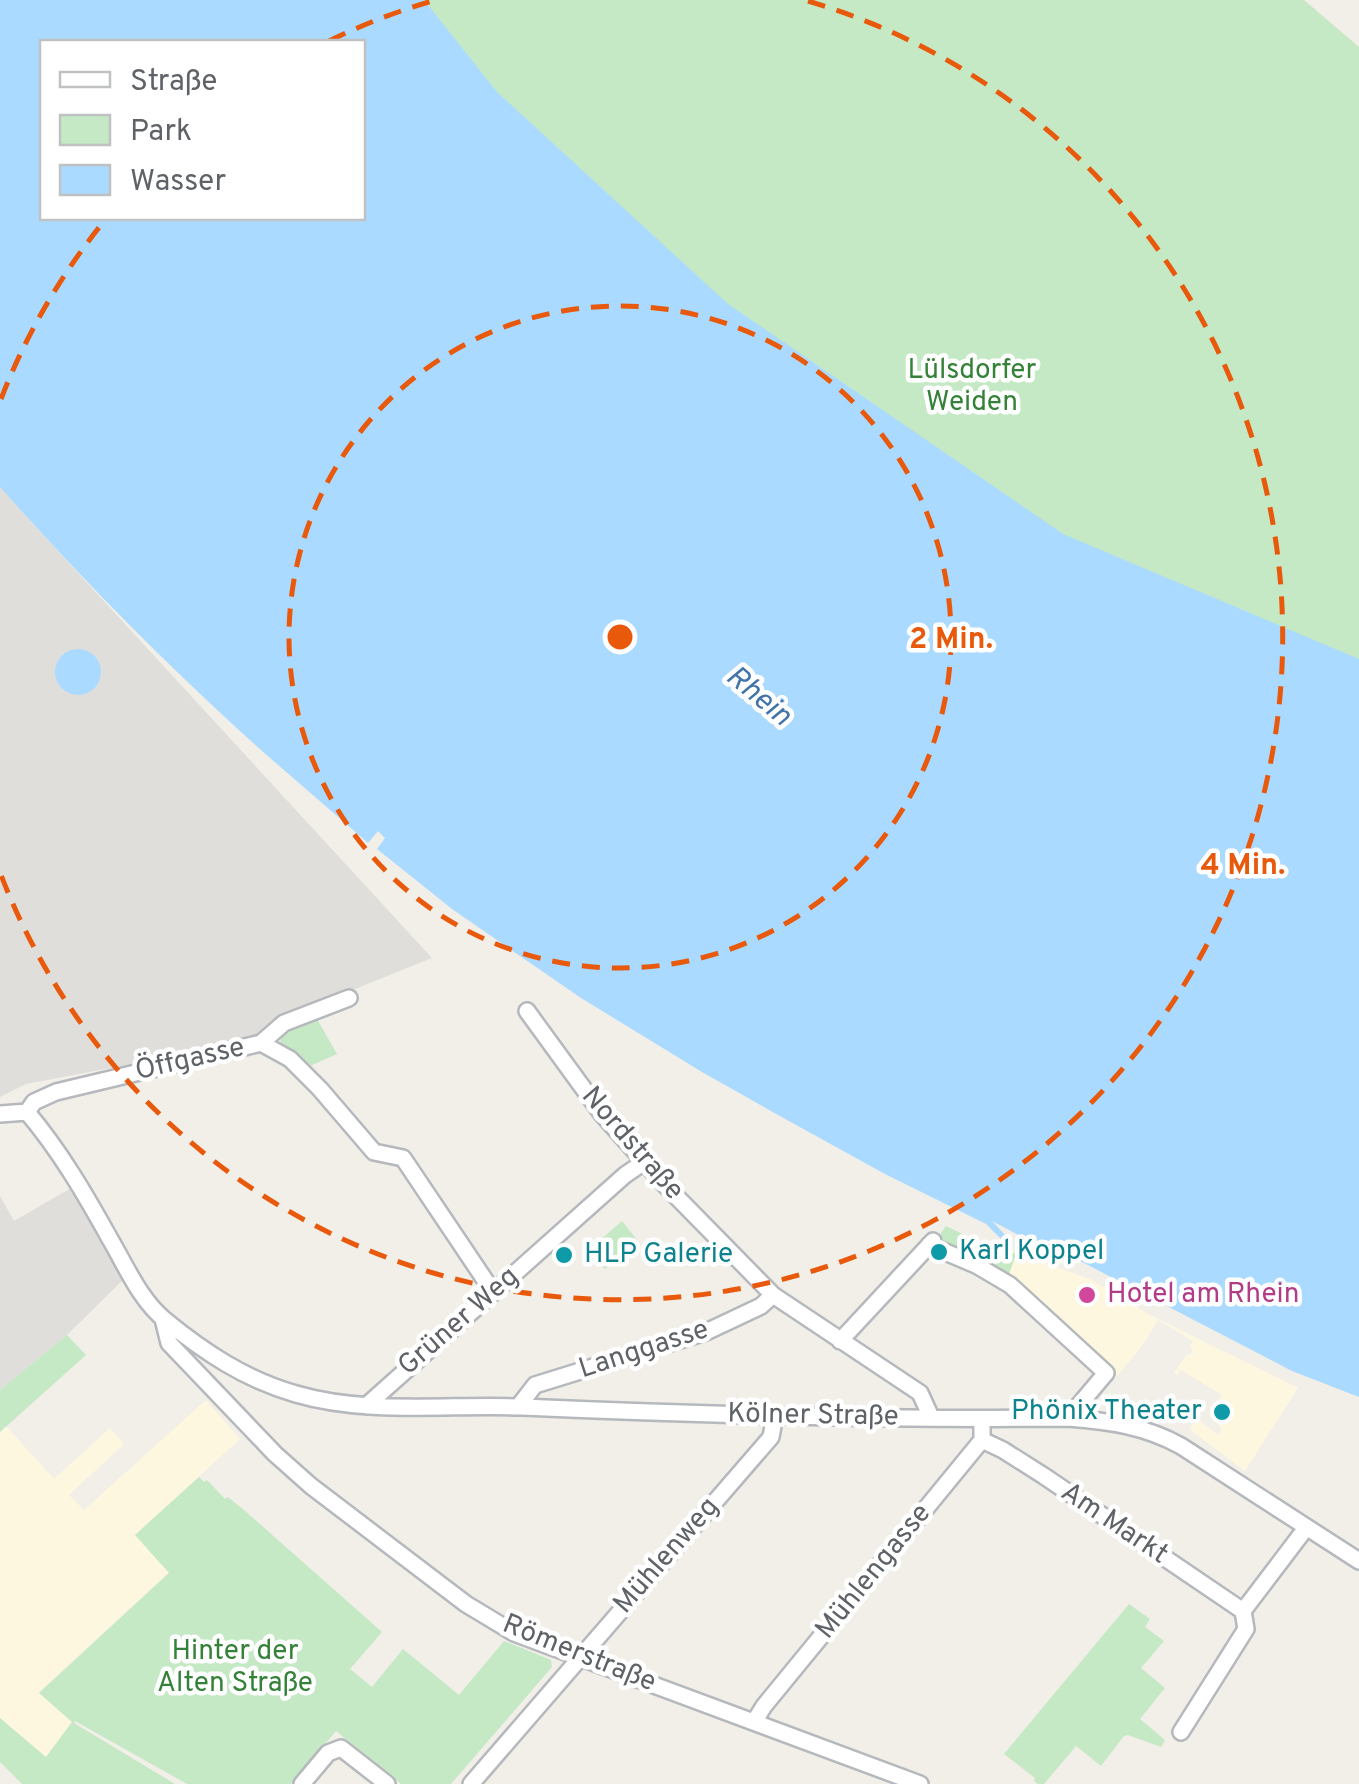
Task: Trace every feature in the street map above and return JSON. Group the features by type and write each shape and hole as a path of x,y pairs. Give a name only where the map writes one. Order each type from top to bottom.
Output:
{"street":[{"name":"Öffgasse","path":"28,1112 34,1102 56,1092 261,1043 284,1023 349,998"},
{"name":"Nordstraße","path":"526,1011 602,1114 773,1295 920,1393 931,1417"},
{"path":"261,1043 290,1059 374,1152 403,1158 493,1292"},
{"path":"2,1113 28,1112"},
{"name":"Kölner Straße","path":"28,1112 71,1170 138,1287 163,1318 234,1371 294,1394 366,1406 775,1416 1068,1418 1122,1423 1159,1434 1181,1446 1359,1560"},
{"name":"Grüner Weg","path":"366,1406 644,1162"},
{"path":"840,1340 931,1243 1010,1285 1106,1374 1068,1418"},
{"name":"Langgasse","path":"518,1407 535,1385 706,1332 761,1306 773,1295"},
{"name":"Römerstraße","path":"163,1318 170,1344 275,1454 466,1604 514,1633 901,1781 920,1784"},
{"path":"224,1401 234,1371"},
{"name":"Mühlenweg","path":"471,1784 771,1436 775,1416"},
{"path":"982,1419 982,1440"},
{"name":"Am Markt","path":"982,1440 1030,1467 1243,1611"},
{"name":"Mühlengasse","path":"754,1722 982,1440"},
{"path":"1181,1732 1246,1629 1243,1611 1306,1528"},
{"path":"302,1784 334,1749 344,1749 387,1784"}],"shaded area":[{"path":"0,487 432,958 288,1016 253,1041 26,1084 0,1097"},
{"path":"78,1184 128,1275 67,1335 0,1390 0,1196 14,1221"},
{"path":"1017,1253 1092,1280 1148,1314 1298,1388 1245,1471 1189,1429 1197,1419 1218,1435 1221,1429 1211,1415 1222,1395 1181,1370 1177,1375 1174,1373 1193,1350 1193,1341 1158,1320 1117,1376 1008,1276"},
{"path":"206,1400 240,1439 135,1535 169,1572 39,1692 73,1722 45,1758 0,1718 0,1432 6,1426 54,1479 110,1428 124,1444 69,1495 84,1510"}],"green space":[{"name":"Lülsdorfer Weiden","path":"50,0 1304,0 1359,47 1359,1018 364,220 365,40"},
{"path":"317,1019 337,1054 310,1066 280,1038 285,1030"},
{"path":"622,1221 637,1240 605,1269 589,1250"},
{"path":"946,1226 1016,1254 1008,1277 934,1243"},
{"path":"67,1335 86,1355 0,1432 0,1390"},
{"name":"Hinter der Alten Straße","path":"199,1477 244,1510 382,1632 350,1669 372,1687 403,1649 459,1695 504,1641 551,1660 552,1667 451,1784 401,1784 336,1731 291,1784 187,1784 75,1721 175,1784 22,1784 0,1762 0,1718 46,1757 72,1722 39,1693 169,1573 135,1535"},
{"path":"1129,1604 1150,1619 1145,1627 1164,1641 1141,1668 1165,1688 1140,1719 1165,1740 1161,1747 1124,1736 1101,1766 1076,1746 1044,1784 1038,1784 1004,1754"}],"water":[{"name":"Rhein","path":"0,0 424,0 497,92 728,304 1063,534 1359,659 1359,1397 1292,1371 1059,1250 1039,1246 992,1221 1011,1241 1007,1245 986,1224 778,1115 581,998 452,909 377,849 385,838 378,831 368,843 210,703 0,487"},
{"path":"78,649 94,656 101,672 94,688 78,695 62,688 55,672 62,656"}],"place":[{"name":"Karl Koppel","path":"939,1252"},
{"name":"HLP Galerie","path":"564,1255"},
{"name":"Hotel am Rhein","path":"1087,1295"},
{"name":"Phönix Theater","path":"1222,1412"}]}
